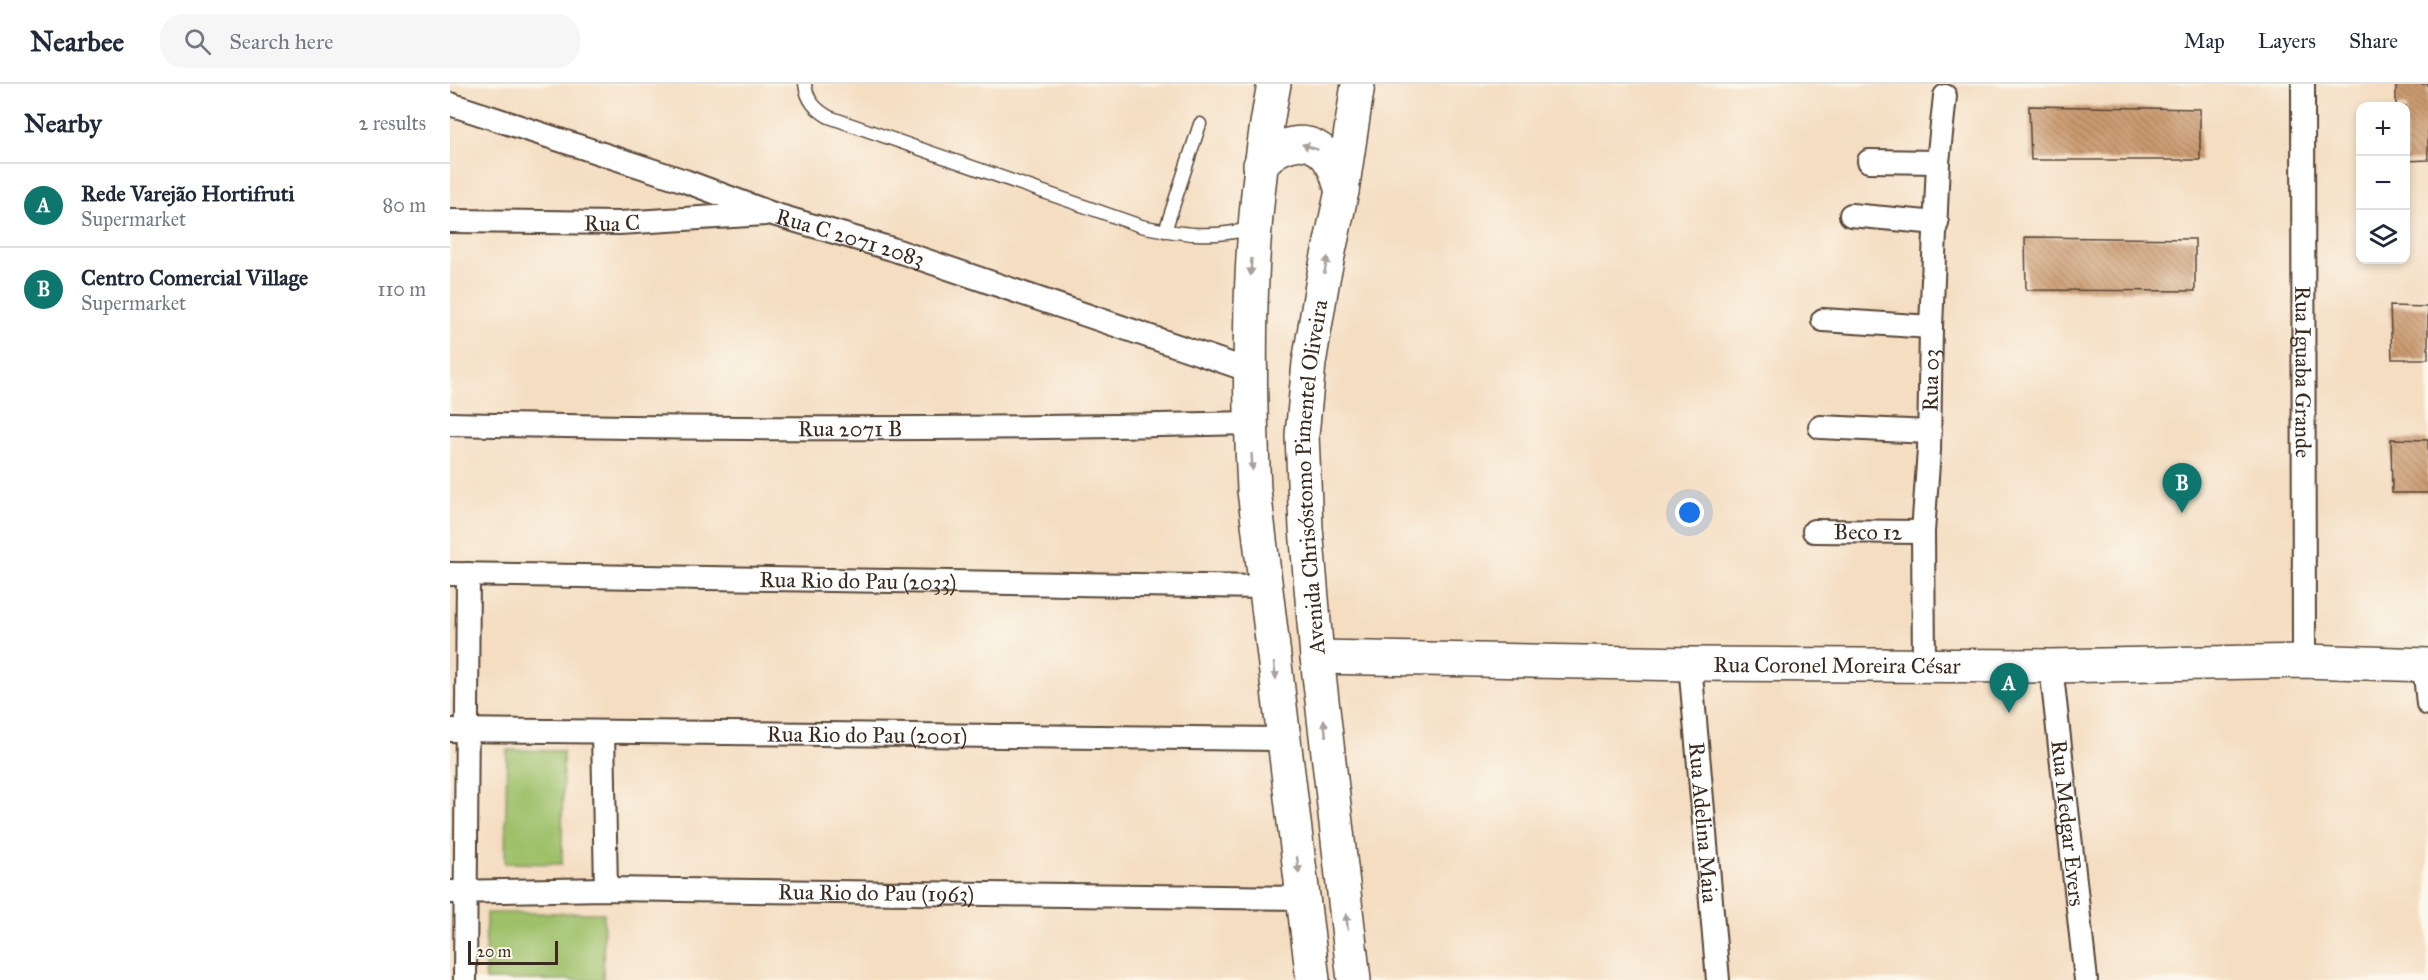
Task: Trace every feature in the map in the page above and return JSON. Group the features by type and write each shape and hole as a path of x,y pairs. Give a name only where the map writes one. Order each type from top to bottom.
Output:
{"main road":[{"name":"Avenida Chrisóstomo Pimentel Oliveira","path":"1274,84 1260,165 1253,228 1248,370 1250,423 1254,490 1313,980"},
{"name":"Avenida Chrisóstomo Pimentel Oliveira","path":"1354,980 1317,657 1306,528 1302,435 1311,353 1342,191 1358,84"},
{"path":"1260,165 1271,152 1287,144 1304,144 1320,151 1332,164 1342,191"},
{"path":"1267,600 1287,635 1317,657"},
{"name":"Rua Coronel Moreira César","path":"1317,657 1690,664 2051,666 2304,661 2426,665"}],"street":[{"name":"Rua Iguaba Grande","path":"2303,84 2304,661"},
{"name":"Rua 03","path":"1924,665 1923,532 1930,432 1931,327 1938,162 1945,96"},
{"name":"Rua C 2071 2083","path":"450,104 685,181 773,214 892,249 1248,370"},
{"path":"1869,161 1938,162"},
{"name":"Rua C","path":"450,221 619,223 773,214"},
{"path":"1851,215 1936,222"},
{"path":"1823,320 1931,327"},
{"name":"Rua 2071 B","path":"450,424 678,429 1014,429 1250,423"},
{"path":"1820,427 1930,432"},
{"name":"Beco 12","path":"1814,531 1923,532"},
{"path":"459,574 457,892 465,980"},
{"name":"Rua Rio do Pau (2033)","path":"459,574 1267,600"},
{"name":"Rua Adelina Maia","path":"1690,664 1718,980"},
{"path":"2426,665 2428,704"},
{"name":"Rua Medgar Evers","path":"2051,666 2086,980"},
{"name":"Rua Rio do Pau (2001)","path":"458,731 1283,739"},
{"path":"603,732 606,890"},
{"name":"Rua Rio do Pau (1963)","path":"457,892 606,890 1302,898"}],"lane":[{"path":"805,84 809,100 829,117 1141,225 1165,231 1211,237 1253,228"},
{"path":"1165,231 1200,124"}],"green space":[{"path":"507,750 563,751 562,864 505,863"},
{"path":"486,913 604,913 603,980 485,980"}],"building":[{"path":"2396,84 2428,84 2428,160 2410,161 2410,102 2396,102"},
{"path":"2029,106 2200,109 2200,160 2031,160"},
{"path":"2025,237 2195,239 2195,291 2026,290"},
{"path":"2390,306 2428,307 2428,359 2392,359"},
{"path":"2391,439 2428,440 2428,493 2392,493"}],"place":[{"name":"Centro Comercial Village","path":"2182,513"},
{"name":"Rede Varejão Hortifruti","path":"2009,713"}]}
